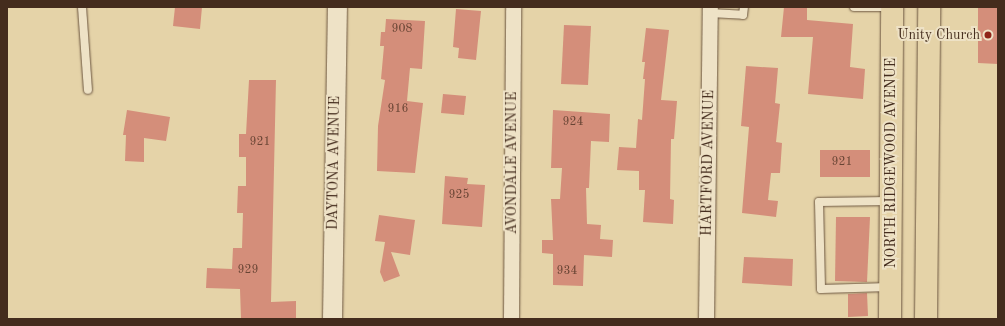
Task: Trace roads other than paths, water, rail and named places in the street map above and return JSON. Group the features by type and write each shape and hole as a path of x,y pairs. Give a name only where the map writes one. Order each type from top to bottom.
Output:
{"main road":[{"name":"NORTH RIDGEWOOD AVENUE","path":"890,319 892,7"},
{"path":"926,319 929,7"}],"street":[{"name":"DAYTONA AVENUE","path":"332,319 336,7"},
{"name":"AVONDALE AVENUE","path":"511,319 513,7"},
{"name":"HARTFORD AVENUE","path":"706,319 710,10"}],"lane":[{"path":"82,7 88,90"},
{"path":"710,10 743,15 744,7"},
{"path":"854,7 892,7"},
{"path":"890,201 819,202 821,289 890,287"}],"place":[{"name":"Unity Church","path":"988,35"}]}
